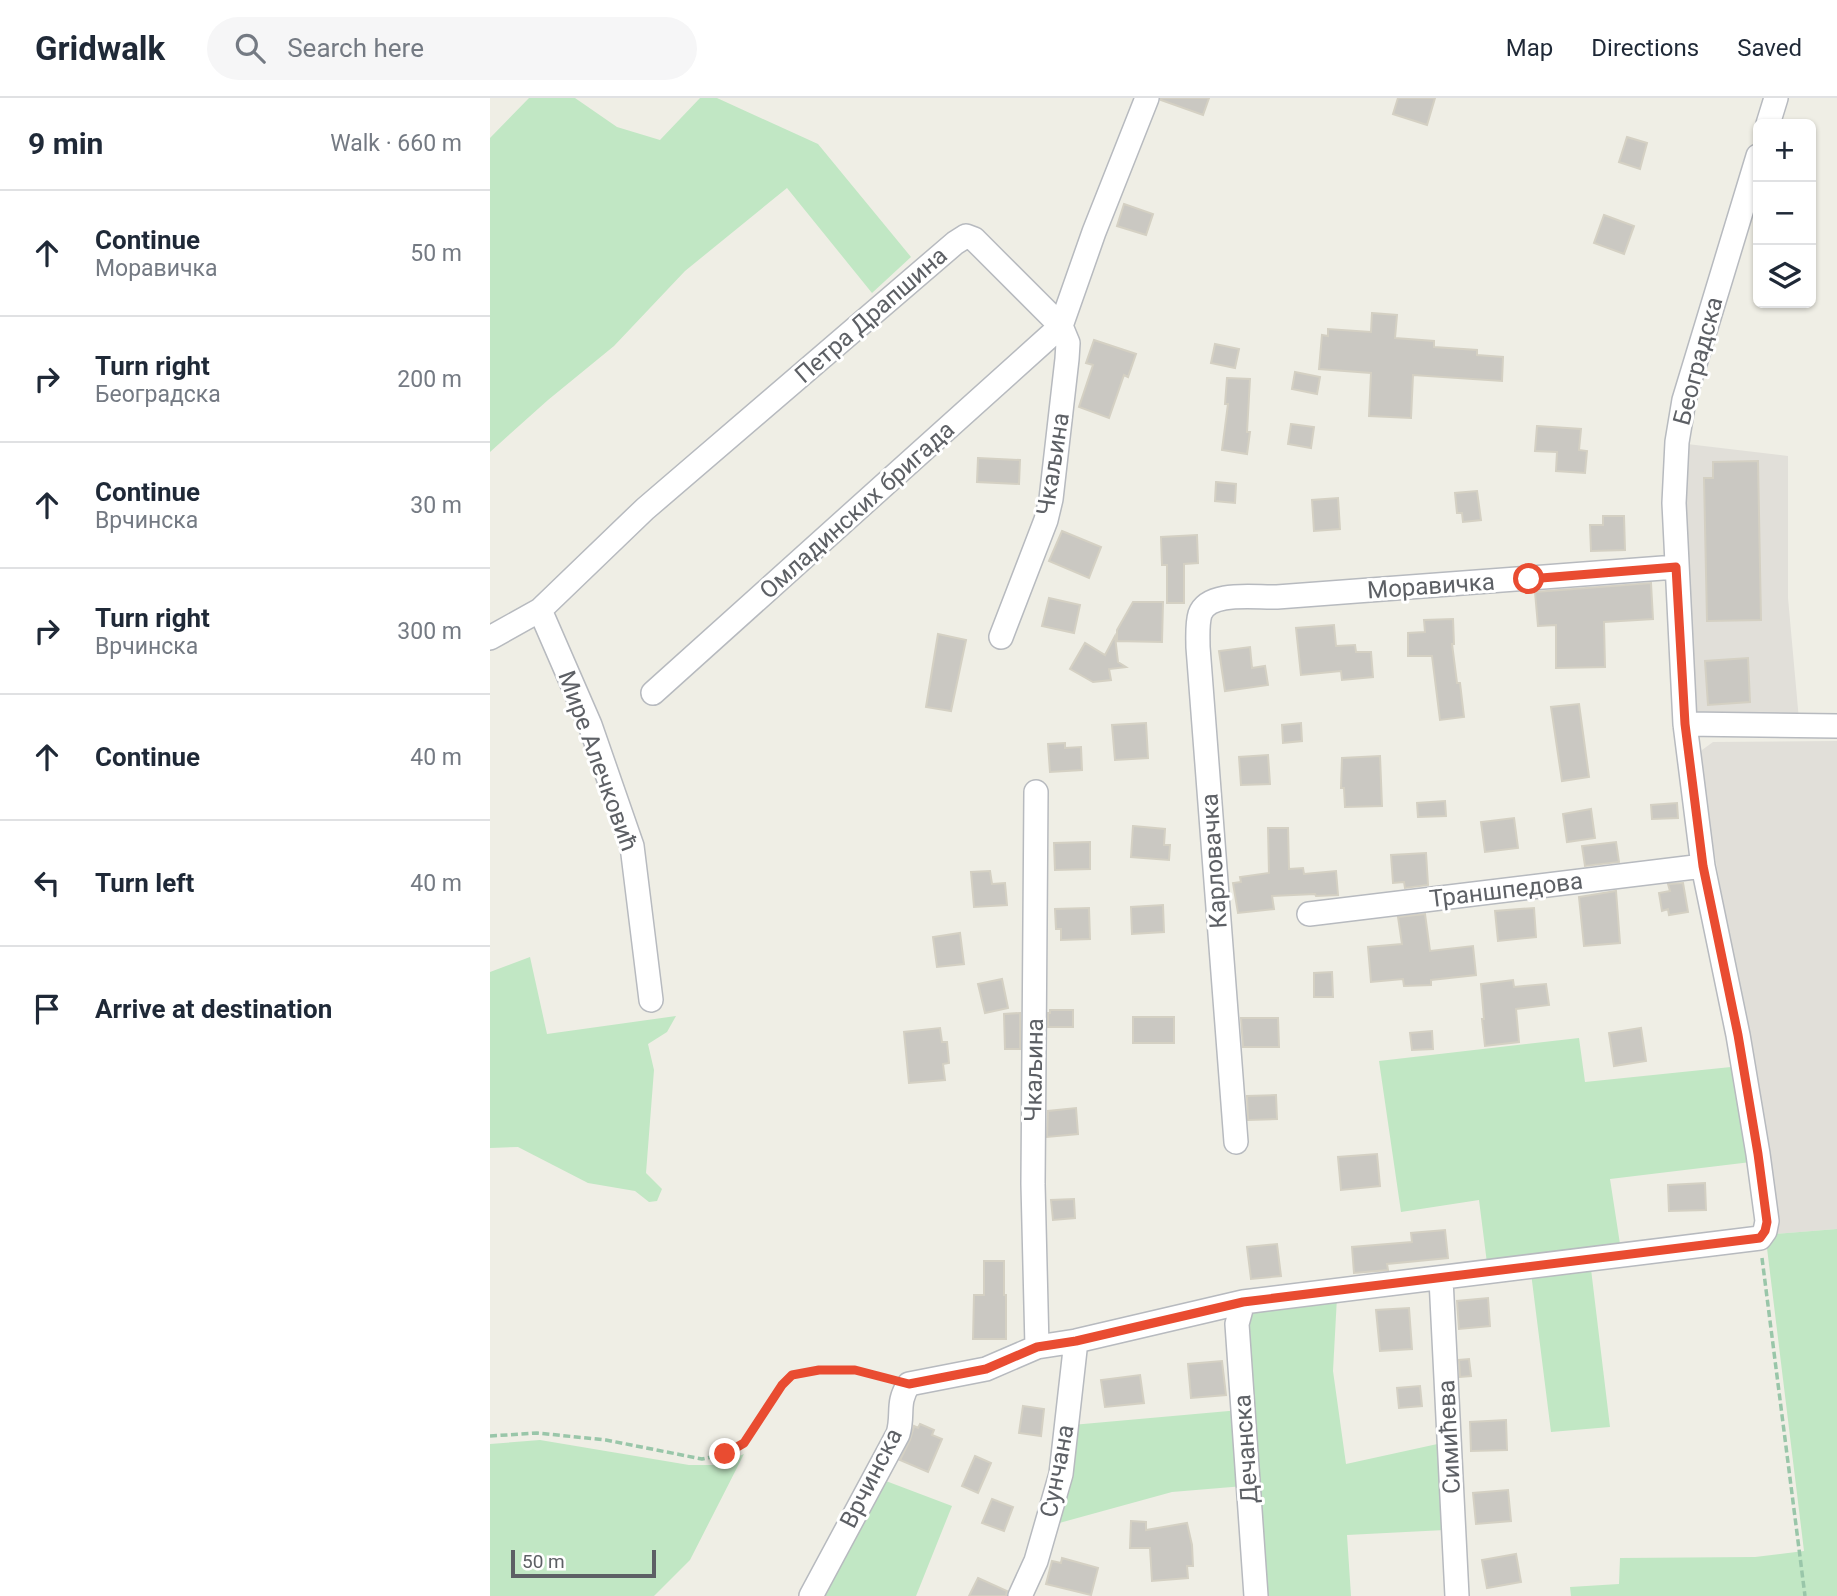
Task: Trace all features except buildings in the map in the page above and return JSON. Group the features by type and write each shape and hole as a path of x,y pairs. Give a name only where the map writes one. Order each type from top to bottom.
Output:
{"street":[{"path":"1061,327 1094,232 1147,98"},
{"path":"1770,119 1776,98"},
{"name":"Београдска","path":"1753,172 1684,400 1677,442 1674,503 1685,724 1703,866 1738,1035 1758,1154 1767,1222 1760,1238"},
{"name":"Петра Драпшина","path":"490,638 540,610 645,509 966,236 974,239 1061,327"},
{"name":"Чкаљина","path":"1001,637 1046,520 1051,499 1068,359 1068,343 1061,327"},
{"name":"Омладинских бригада","path":"653,693 1061,327"},
{"name":"Моравичка","path":"1228,598 1277,597 1676,567"},
{"name":"Карловачка","path":"1228,598 1211,601 1200,614 1198,647 1236,1142"},
{"name":"Мире Алечковић","path":"540,610 590,725 632,846 651,1000"},
{"path":"1685,724 1837,726"},
{"name":"Чкаљина","path":"1036,792 1033,1184 1037,1347"},
{"name":"Траншпедова","path":"1309,914 1703,866"},
{"path":"909,1384 986,1369 1037,1347 1076,1341 1243,1302 1760,1238"},
{"name":"Симићева","path":"1441,1279 1457,1596"},
{"name":"Дечанска","path":"1243,1302 1237,1324 1256,1596"},
{"name":"Сунчана","path":"1020,1596 1036,1561 1061,1474 1076,1341"},
{"name":"Врчинска","path":"811,1596 898,1434 901,1424 900,1402 902,1393 909,1384"}],"path":[{"path":"1760,1238 1805,1596"},
{"path":"490,1436 537,1433 606,1440 702,1459 725,1454 744,1443 782,1385 792,1375 819,1370 855,1370 909,1384"}],"shaded area":[{"path":"1687,444 1788,456 1788,598 1799,720 1700,717 1692,711 1682,507"},
{"path":"1837,741 1837,1229 1774,1234 1747,1033 1698,763 1702,750 1713,742"}],"green space":[{"path":"529,98 575,98 617,127 660,140 700,98 717,98 818,144 911,257 872,293 787,188 685,271 614,346 490,452 490,138"},
{"path":"530,957 547,1034 676,1016 667,1032 648,1044 654,1070 646,1173 662,1189 657,1201 649,1202 635,1191 588,1183 518,1147 490,1148 490,972"},
{"path":"1579,1038 1585,1082 1731,1067 1751,1162 1610,1179 1620,1244 1487,1263 1479,1200 1401,1212 1379,1061"},
{"path":"1837,1229 1837,1596 1571,1596 1570,1587 1619,1584 1620,1558 1755,1557 1804,1551 1766,1240 1774,1234"},
{"path":"1591,1269 1610,1427 1551,1432 1531,1273"},
{"path":"1337,1297 1333,1371 1346,1464 1442,1443 1445,1530 1347,1535 1351,1596 1262,1596 1255,1525 1248,1306"},
{"path":"1240,1410 1244,1486 1172,1492 1052,1525 1072,1425"},
{"path":"540,1440 689,1465 717,1465 744,1454 690,1560 654,1596 490,1596 490,1444"},
{"path":"878,1478 952,1506 916,1596 817,1596"}],"route":[{"path":"725,1454 744,1443 782,1385 792,1375 819,1370 855,1370 909,1384 986,1369 1037,1347 1076,1341 1243,1302 1760,1238 1767,1222 1758,1154 1738,1035 1703,866 1685,724 1676,567 1529,579"}]}
